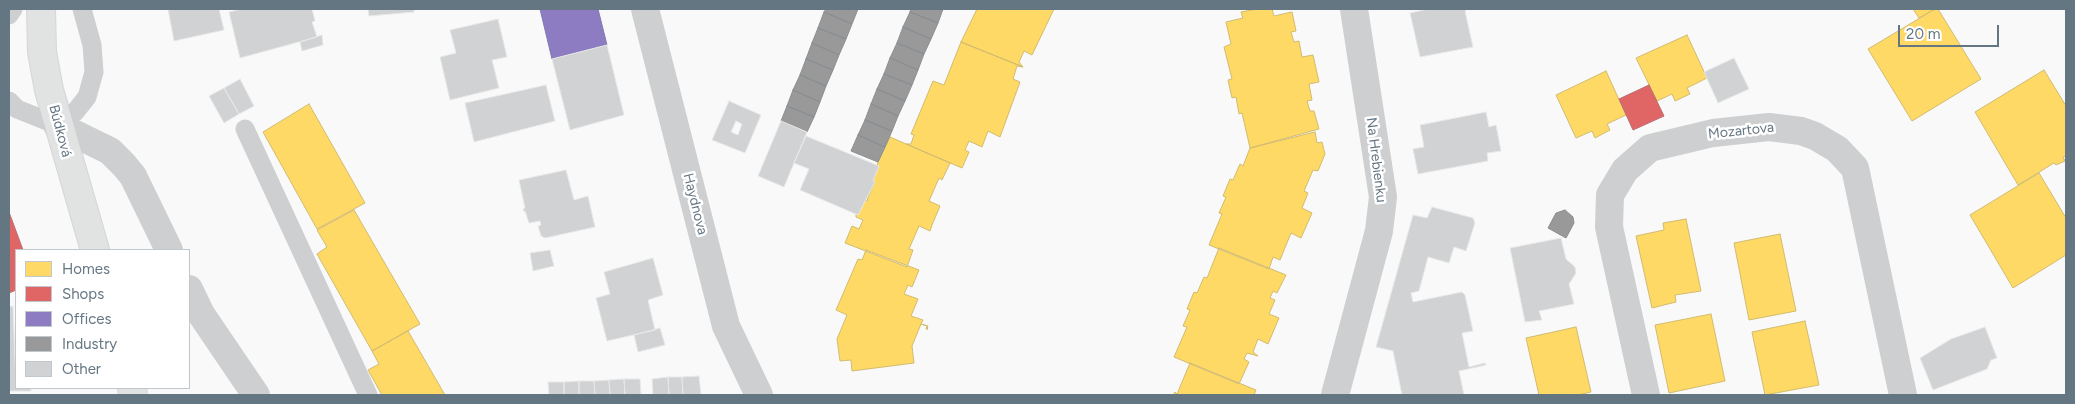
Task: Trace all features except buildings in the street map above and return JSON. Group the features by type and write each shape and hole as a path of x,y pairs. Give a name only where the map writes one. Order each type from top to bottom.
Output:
{"street":[{"name":"Búdková","path":"41,9 42,52 57,124 94,249"},
{"name":"Haydnova","path":"645,9 726,326 759,395"},
{"name":"Na Hrebienku","path":"1335,395 1379,231 1383,203 1354,9"},
{"path":"57,124 110,151 124,165 133,176 169,249"},
{"name":"Mozartova","path":"1646,395 1609,227 1610,195 1625,170 1650,148 1713,132 1769,126 1801,131 1815,136 1837,149 1855,168 1904,395"},
{"path":"190,291 201,314 256,395"}],"lane":[{"path":"9,15 13,9"},
{"path":"9,101 17,109 57,124 76,112 87,97 94,72 92,45 82,9"},
{"path":"245,129 368,395"}]}
